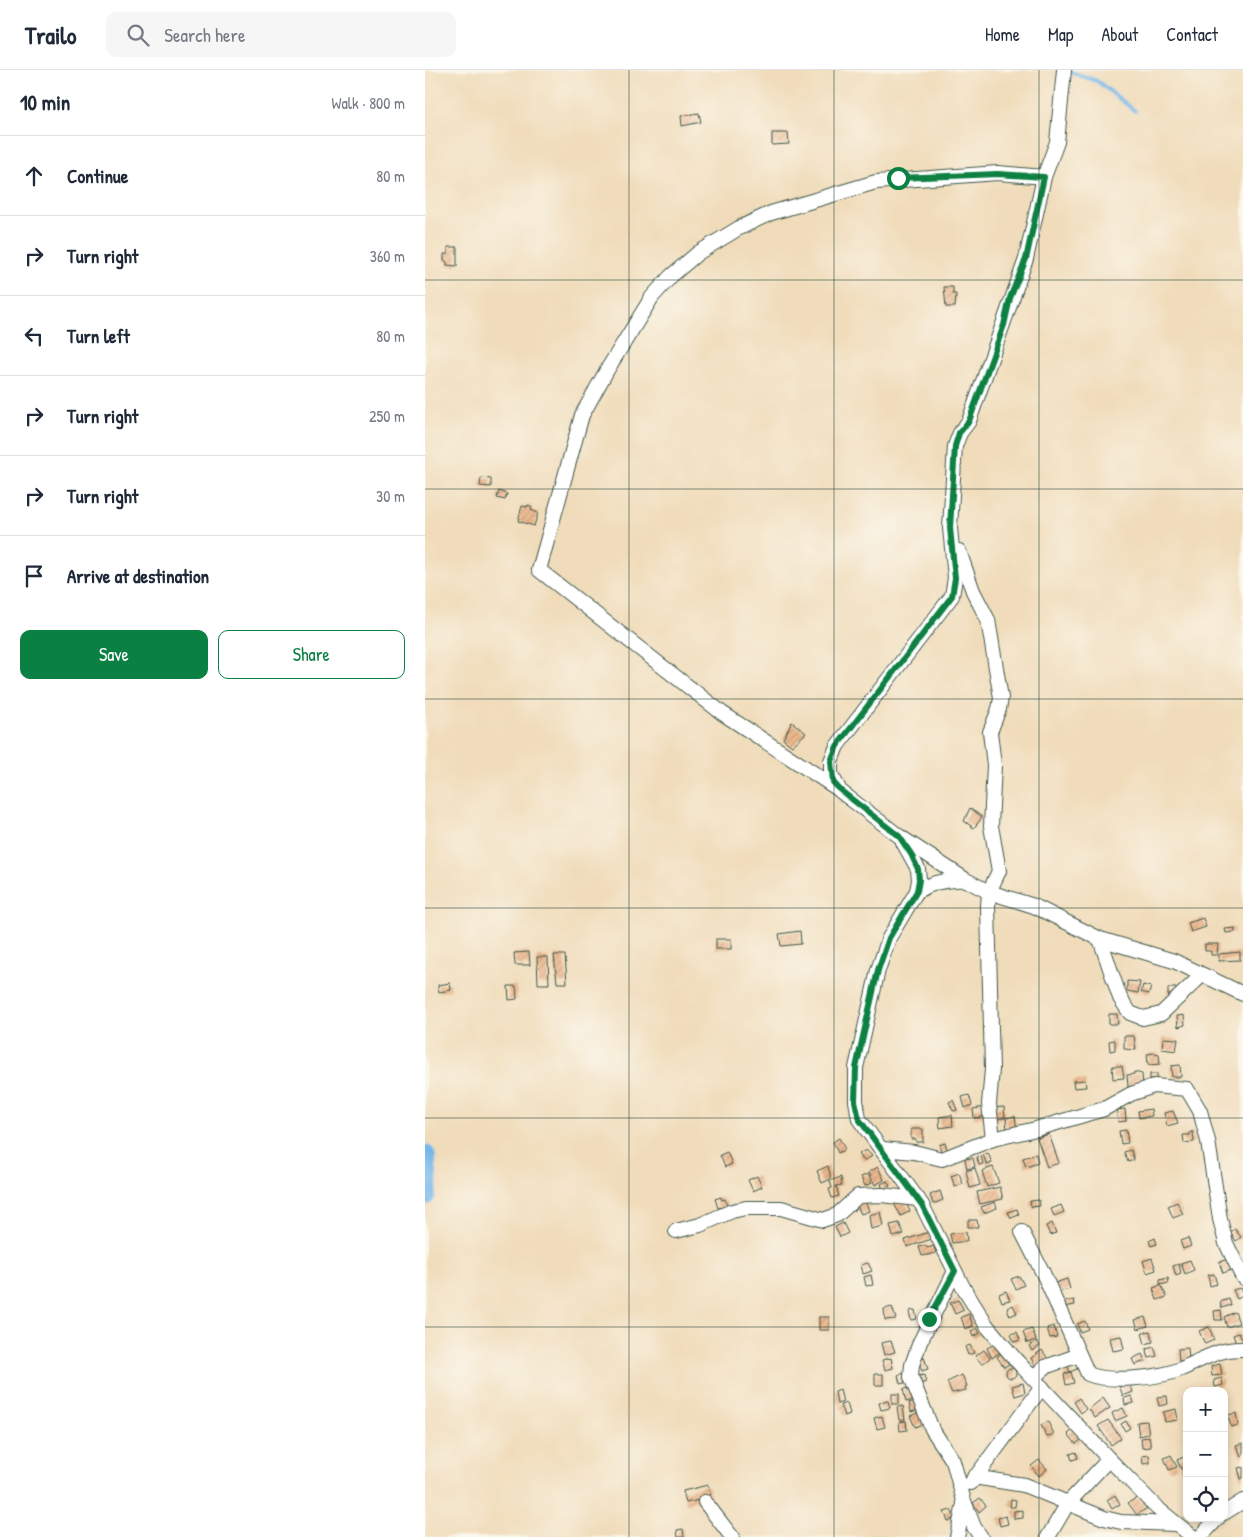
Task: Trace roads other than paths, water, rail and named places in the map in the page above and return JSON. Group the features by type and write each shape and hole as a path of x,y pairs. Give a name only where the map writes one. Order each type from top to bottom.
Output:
{"street":[{"path":"840,790 831,774 831,761 837,746 952,596 955,587 950,528 955,446 959,433 969,421 1004,325 1010,298 1026,259 1044,177 1057,142 1064,70"},
{"path":"1044,177 998,174 876,182 771,213 739,228 698,253 671,276 652,297 582,415 539,570 721,713 840,790 899,836 966,880 989,892 1035,906 1100,939 1174,961 1201,976 1243,994"},
{"path":"951,514 964,570 989,620 1001,698 990,732 989,742 994,764 991,826 999,871 989,892 992,1069 989,1104 993,1139"},
{"path":"899,836 918,869 917,891 889,938 882,956 856,1068 855,1101 859,1119 864,1128 883,1149 918,1199 979,1316 1109,1459 1176,1524 1193,1537"},
{"path":"917,891 931,884 949,880 966,880"},
{"path":"1100,939 1107,954 1120,998 1130,1013 1143,1018 1161,1014 1201,976"},
{"path":"883,1149 914,1152 942,1159 993,1139 1091,1113 1154,1086 1187,1089 1200,1111 1208,1141 1220,1219 1226,1243 1243,1278"},
{"path":"676,1231 700,1225 733,1211 746,1208 781,1208 823,1220 837,1215 859,1196 881,1194 918,1199"},
{"path":"1022,1232 1043,1272 1088,1374 1098,1378 1119,1379 1179,1370 1209,1355 1233,1349 1243,1349"},
{"path":"955,1271 919,1342 912,1366 911,1378 933,1429 953,1461 974,1527 981,1537"},
{"path":"957,1537 965,1501 974,1477 1038,1383 1045,1367 1079,1355"},
{"path":"1048,1537 1068,1503 1109,1459"},
{"path":"974,1477 1023,1485 1104,1518 1121,1522 1176,1524"},
{"path":"1228,1511 1243,1501"},
{"path":"705,1502 732,1537"},
{"path":"1200,1537 1214,1522"}],"waterway":[{"path":"1067,71 1097,81 1135,111"},
{"path":"425,1155 427,1183 425,1195"}]}
